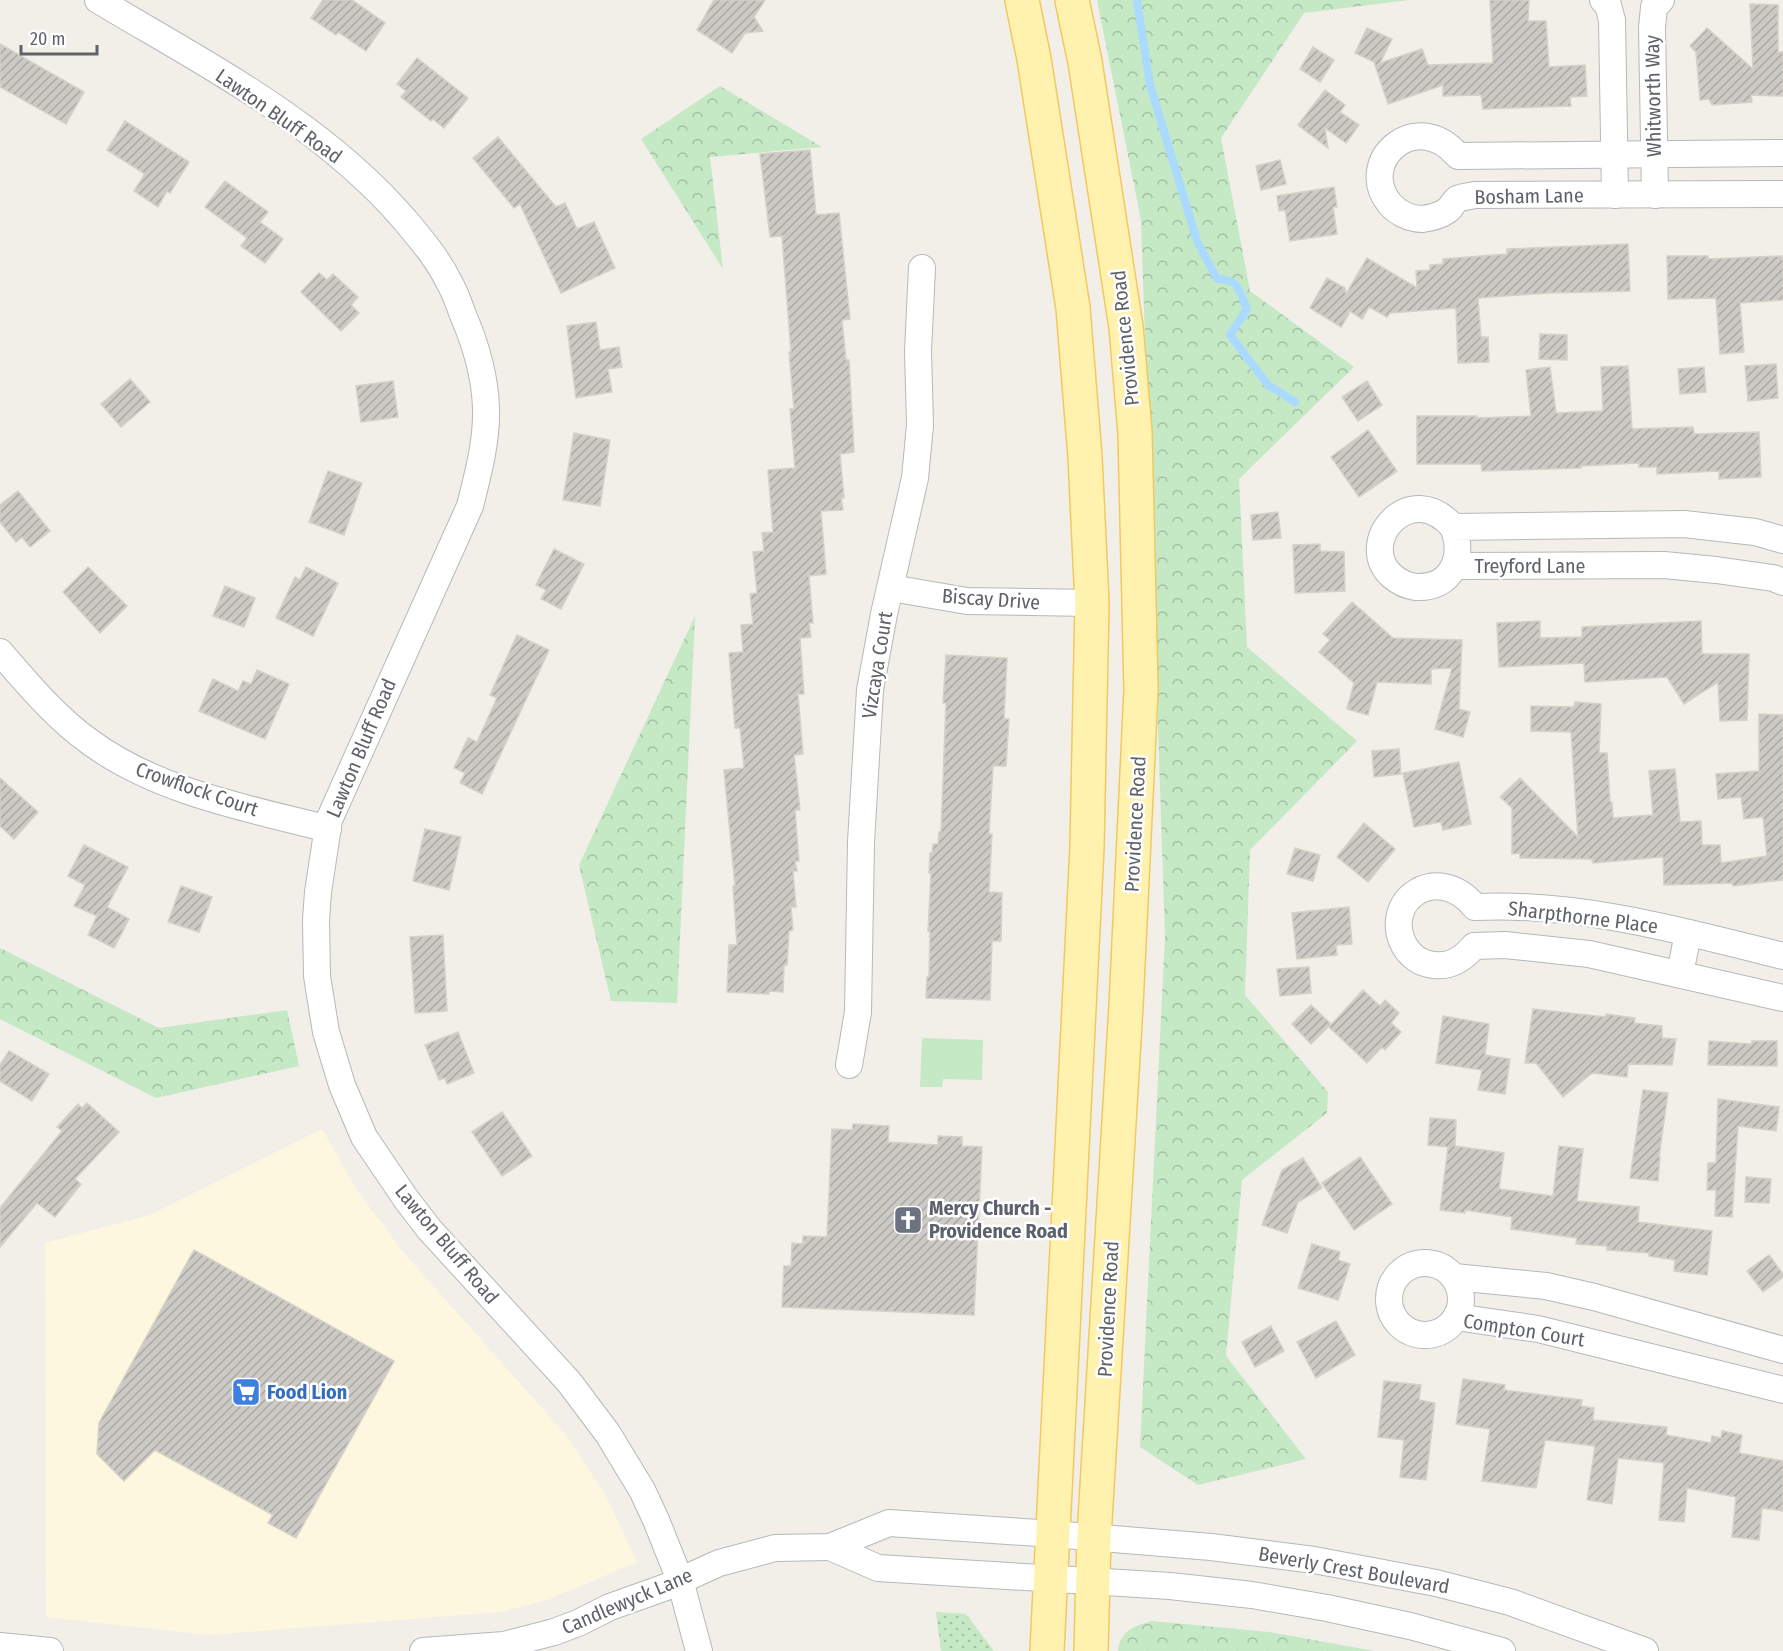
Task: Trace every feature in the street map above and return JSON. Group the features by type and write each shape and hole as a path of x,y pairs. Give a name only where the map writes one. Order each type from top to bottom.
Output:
{"main road":[{"path":"1022,0 1034,59 1073,308 1085,457 1092,603 1088,847 1047,1651"},
{"name":"Providence Road","path":"1072,0 1087,73 1126,327 1135,433 1141,690 1125,1018 1094,1537 1091,1651"}],"street":[{"name":"Lawton Bluff Road","path":"98,0 261,98 326,145 383,195 419,237 449,281 476,345 486,406 486,426 480,467 470,506 329,820 316,920 317,976 326,1032 342,1085 364,1137 406,1199 429,1228 569,1382 608,1434 642,1491 656,1520 680,1580 699,1651"},
{"path":"1606,3 1619,11 1631,13 1643,12 1658,3"},
{"name":"Whitworth Way","path":"1606,3 1612,20 1615,195"},
{"name":"Whitworth Way","path":"1655,195 1652,28 1658,3"},
{"name":"Bosham Lane","path":"1783,153 1458,156 1448,145 1436,138 1421,135 1407,138 1395,145 1386,156 1380,176 1385,198 1394,209 1407,216 1421,219 1435,217 1448,210 1458,199 1475,195 1783,194"},
{"path":"1458,156 1464,178 1458,199"},
{"name":"Vizcaya Court","path":"849,1065 858,1012 861,842 870,690 916,468 920,425 919,334 922,268"},
{"name":"Treyford Lane","path":"1783,540 1755,532 1684,524 1453,527 1434,511 1419,508 1396,516 1387,525 1380,549 1382,562 1389,573 1399,582 1411,587 1436,584 1447,577 1455,566 1664,565 1716,570 1783,582"},
{"path":"1664,565 1666,524"},
{"path":"1453,527 1458,540 1459,553 1455,566"},
{"name":"Biscay Drive","path":"891,588 967,601 1092,603"},
{"name":"Crowflock Court","path":"0,652 52,710 88,741 129,766 160,780 226,803 328,829"},
{"path":"1443,886 1455,889 1466,896 1475,907 1479,920 1479,933 1474,946 1465,957 1441,966 1416,959 1406,950 1400,938 1398,925 1407,900 1417,892 1429,887 1443,886"},
{"name":"Sharpthorne Place","path":"1475,907 1553,909 1626,919 1783,956"},
{"path":"1680,974 1688,933"},
{"name":"Sharpthorne Place","path":"1474,946 1502,944 1589,954 1783,998"},
{"name":"Compton Court","path":"1783,1350 1545,1286 1454,1277 1446,1269 1436,1264 1424,1263 1403,1270 1390,1289 1391,1312 1406,1329 1416,1334 1439,1332 1449,1326 1456,1317 1538,1329 1783,1390"},
{"path":"1454,1277 1461,1297 1456,1317"},
{"path":"1658,1359 1667,1318"},
{"name":"Candlewyck Lane","path":"423,1651 504,1645 554,1632 719,1563 775,1548 830,1547 889,1523 1053,1534"},
{"name":"Beverly Crest Boulevard","path":"1053,1534 1210,1547 1314,1560 1436,1583 1510,1602 1644,1651"},
{"name":"Candlewyck Lane","path":"830,1547 878,1568 1052,1580"},
{"path":"1052,1580 1170,1586 1252,1595 1410,1626 1502,1651"},
{"path":"13,1648 50,1651"}],"shaded area":[{"path":"322,1129 356,1189 403,1252 566,1435 606,1496 637,1562 550,1599 500,1612 210,1635 46,1617 45,1243 150,1215"}],"green space":[{"path":"1097,0 1409,0 1304,13 1221,138 1250,291 1354,367 1239,479 1247,647 1357,741 1250,850 1245,995 1328,1092 1327,1113 1242,1180 1226,1356 1306,1459 1198,1485 1140,1447 1165,936 1141,220"},
{"path":"720,86 822,147 710,157 723,269 641,139"},
{"path":"695,616 677,1003 611,1001 579,865"},
{"path":"0,948 159,1028 287,1010 299,1066 156,1098 0,1019"},
{"path":"922,1038 983,1040 982,1080 943,1079 942,1087 920,1087"},
{"path":"936,1612 966,1614 994,1651 941,1651"},
{"path":"1152,1621 1269,1632 1375,1651 1118,1651 1122,1638 1129,1630"}],"building":[{"path":"323,0 352,0 385,23 366,51 338,32 336,35 311,18"},
{"path":"714,0 765,0 754,17 763,31 745,33 732,53 697,30"},
{"path":"1490,0 1529,0 1528,21 1546,21 1549,67 1585,65 1587,96 1570,97 1571,106 1483,109 1481,95 1443,96 1443,85 1388,104 1374,62 1355,53 1367,28 1392,39 1380,63 1422,49 1428,65 1493,63"},
{"path":"1750,4 1778,5 1778,52 1783,52 1783,96 1751,95 1752,102 1712,105 1709,99 1700,100 1696,52 1690,46 1707,28 1753,69"},
{"path":"0,44 84,92 66,124 0,87"},
{"path":"1313,47 1334,60 1320,82 1300,69"},
{"path":"417,58 468,98 444,128 433,119 431,121 401,97 406,91 397,84"},
{"path":"1325,90 1345,105 1340,112 1359,125 1346,143 1325,128 1328,148 1298,125"},
{"path":"125,121 189,162 170,193 167,191 158,207 134,191 145,174 107,150"},
{"path":"498,137 556,207 565,203 577,229 594,222 615,268 561,293 520,204 514,208 473,158"},
{"path":"810,150 816,215 839,213 850,319 842,320 846,360 849,360 854,452 840,454 843,510 821,511 826,574 809,576 813,623 809,623 811,637 800,638 804,694 798,694 803,754 794,755 800,810 795,810 799,861 795,861 797,871 793,871 796,907 791,907 793,930 789,931 783,992 769,991 769,994 727,992 729,945 737,945 733,886 735,886 724,770 744,768 740,728 735,728 729,653 743,652 741,625 753,624 750,594 757,593 753,552 764,551 762,533 773,532 768,470 795,468 790,409 794,409 789,352 791,352 782,236 770,237 760,154"},
{"path":"1280,160 1286,184 1261,190 1256,166"},
{"path":"225,181 268,212 260,222 283,239 265,263 241,246 247,238 205,207"},
{"path":"1334,187 1337,207 1333,207 1337,234 1290,241 1285,210 1279,211 1277,196"},
{"path":"1628,244 1630,291 1478,298 1481,337 1488,337 1489,362 1458,363 1456,308 1390,313 1387,317 1369,307 1362,319 1348,310 1349,314 1341,327 1310,308 1327,278 1345,288 1346,294 1367,258 1417,288 1416,271 1430,270 1430,265 1443,264 1443,259 1507,254 1507,249"},
{"path":"1667,256 1708,256 1708,259 1783,256 1783,300 1740,303 1744,352 1720,354 1716,298 1668,299"},
{"path":"319,273 327,280 333,274 358,297 351,305 359,313 341,331 301,292"},
{"path":"596,322 600,350 619,347 622,367 608,369 612,392 576,398 567,326"},
{"path":"1540,334 1567,335 1567,360 1539,359"},
{"path":"1776,364 1778,398 1748,401 1745,366"},
{"path":"1628,366 1632,429 1693,427 1694,434 1759,432 1761,477 1719,479 1719,471 1657,474 1657,467 1639,467 1639,463 1581,466 1581,468 1482,471 1481,464 1417,464 1417,416 1477,416 1477,418 1531,416 1526,370 1550,367 1556,413 1603,411 1601,367"},
{"path":"1704,367 1706,392 1680,394 1678,369"},
{"path":"130,379 150,402 121,427 101,404"},
{"path":"393,381 398,417 361,422 356,386"},
{"path":"1367,381 1382,405 1358,421 1342,397"},
{"path":"1368,430 1397,471 1359,497 1331,457"},
{"path":"574,433 610,440 600,506 563,500"},
{"path":"328,471 362,483 344,535 309,522"},
{"path":"18,491 50,531 30,547 22,537 16,542 0,522 0,505"},
{"path":"1278,512 1281,538 1253,540 1251,515"},
{"path":"1320,544 1320,551 1344,552 1345,591 1295,593 1293,545"},
{"path":"554,549 584,564 561,609 541,599 546,590 536,585"},
{"path":"88,567 127,606 100,633 63,592"},
{"path":"306,567 338,583 313,636 276,618 295,577 300,580"},
{"path":"225,586 255,598 244,627 213,616"},
{"path":"1352,602 1393,638 1462,640 1459,709 1470,712 1463,737 1435,729 1452,668 1431,669 1431,684 1377,682 1368,715 1347,709 1354,683 1319,652 1330,640 1323,634"},
{"path":"1540,621 1540,638 1582,637 1582,627 1701,621 1702,654 1749,654 1747,720 1720,721 1718,682 1684,704 1667,677 1585,682 1584,663 1499,667 1497,623"},
{"path":"517,635 549,650 482,794 460,783 465,773 454,768 468,738 477,742 497,698 490,695"},
{"path":"946,655 1007,658 1004,719 1009,719 1006,766 993,766 989,834 992,834 989,892 1002,893 1001,941 992,941 990,1000 926,998 927,977 929,977 930,853 932,853 933,844 938,844 939,832 941,832"},
{"path":"257,670 289,684 265,739 199,711 213,679 238,691 243,681 251,684"},
{"path":"1575,702 1601,704 1599,753 1607,753 1613,818 1653,815 1649,771 1675,769 1680,822 1701,821 1702,845 1720,845 1721,863 1767,856 1763,817 1744,819 1741,797 1718,799 1716,774 1759,771 1759,714 1783,715 1783,880 1733,886 1732,883 1664,885 1663,857 1593,863 1592,859 1520,858 1520,853 1512,854 1512,808 1500,797 1520,778 1578,837 1571,732 1531,731 1531,706 1574,707"},
{"path":"1399,749 1401,774 1374,777 1372,751"},
{"path":"1459,762 1471,824 1443,830 1441,822 1414,827 1403,773"},
{"path":"0,778 38,812 14,839 0,826"},
{"path":"1364,823 1395,849 1368,882 1337,857"},
{"path":"425,829 461,837 449,890 413,881"},
{"path":"84,845 128,867 107,907 129,919 114,948 88,935 97,916 74,906 85,885 68,876"},
{"path":"1295,848 1320,855 1313,881 1287,874"},
{"path":"181,886 212,897 199,932 168,922"},
{"path":"1349,907 1352,944 1336,945 1337,955 1297,959 1292,913"},
{"path":"443,935 447,1011 415,1013 410,937"},
{"path":"1309,967 1311,993 1280,996 1277,969"},
{"path":"1363,990 1380,1006 1385,1000 1399,1013 1391,1023 1401,1032 1385,1050 1382,1047 1367,1063 1329,1027"},
{"path":"1311,1005 1331,1024 1311,1044 1292,1024"},
{"path":"1533,1009 1606,1017 1606,1014 1635,1018 1634,1023 1662,1026 1662,1038 1676,1039 1672,1065 1628,1064 1627,1077 1592,1073 1563,1097 1536,1063 1525,1063"},
{"path":"1443,1016 1489,1024 1485,1055 1510,1059 1505,1094 1478,1090 1482,1070 1436,1063"},
{"path":"458,1032 474,1073 447,1084 445,1078 439,1080 425,1045"},
{"path":"1709,1041 1752,1044 1752,1041 1777,1041 1777,1066 1708,1065"},
{"path":"9,1051 49,1074 32,1101 0,1081 0,1065"},
{"path":"1643,1090 1668,1093 1658,1181 1630,1178"},
{"path":"1718,1099 1779,1107 1776,1131 1738,1126 1732,1217 1715,1216 1716,1190 1707,1190 1708,1163 1716,1163"},
{"path":"87,1103 119,1132 75,1179 81,1184 55,1217 37,1203 0,1247 0,1208 62,1131 57,1127 78,1104 82,1108"},
{"path":"502,1112 532,1156 502,1176 472,1132"},
{"path":"1430,1118 1456,1120 1455,1146 1504,1153 1499,1189 1553,1196 1559,1146 1583,1149 1577,1201 1639,1207 1638,1222 1712,1231 1707,1275 1674,1271 1675,1260 1649,1256 1649,1253 1607,1250 1607,1246 1576,1244 1577,1238 1511,1229 1512,1217 1465,1210 1465,1213 1440,1210 1448,1147 1428,1145"},
{"name":"Mercy Church - Providence Road","path":"853,1124 889,1126 888,1142 938,1145 938,1136 962,1137 962,1146 982,1147 974,1315 782,1307 784,1266 791,1266 792,1243 803,1244 803,1236 827,1237 832,1129 852,1130"},
{"path":"1360,1157 1392,1204 1354,1230 1322,1183"},
{"path":"1303,1158 1322,1188 1298,1202 1287,1233 1262,1225 1282,1170"},
{"path":"1746,1177 1771,1179 1769,1203 1745,1202"},
{"path":"1312,1244 1340,1252 1338,1260 1350,1264 1338,1300 1298,1288"},
{"name":"Food Lion","path":"194,1250 394,1361 296,1538 268,1523 273,1515 155,1450 124,1481 97,1454 99,1423"},
{"path":"1769,1255 1783,1277 1763,1292 1747,1271"},
{"path":"1336,1321 1355,1355 1316,1378 1297,1342"},
{"path":"1271,1326 1284,1351 1255,1367 1242,1342"},
{"path":"1463,1379 1505,1385 1504,1390 1582,1400 1581,1406 1594,1408 1593,1420 1667,1427 1666,1435 1711,1443 1712,1436 1721,1438 1722,1431 1742,1435 1739,1453 1783,1461 1783,1511 1762,1508 1759,1540 1732,1537 1736,1497 1687,1488 1684,1522 1659,1520 1664,1463 1618,1458 1612,1504 1587,1500 1595,1446 1545,1440 1536,1488 1482,1481 1490,1429 1456,1424"},
{"path":"1384,1381 1421,1385 1419,1400 1435,1403 1426,1480 1400,1477 1404,1440 1378,1437"}],"waterway":[{"path":"1137,0 1150,85 1197,241 1217,279 1234,283 1247,309 1230,335 1268,385 1295,402"}],"place":[{"name":"Mercy Church - Providence Road","path":"908,1220"},
{"name":"Food Lion","path":"246,1392"}]}
